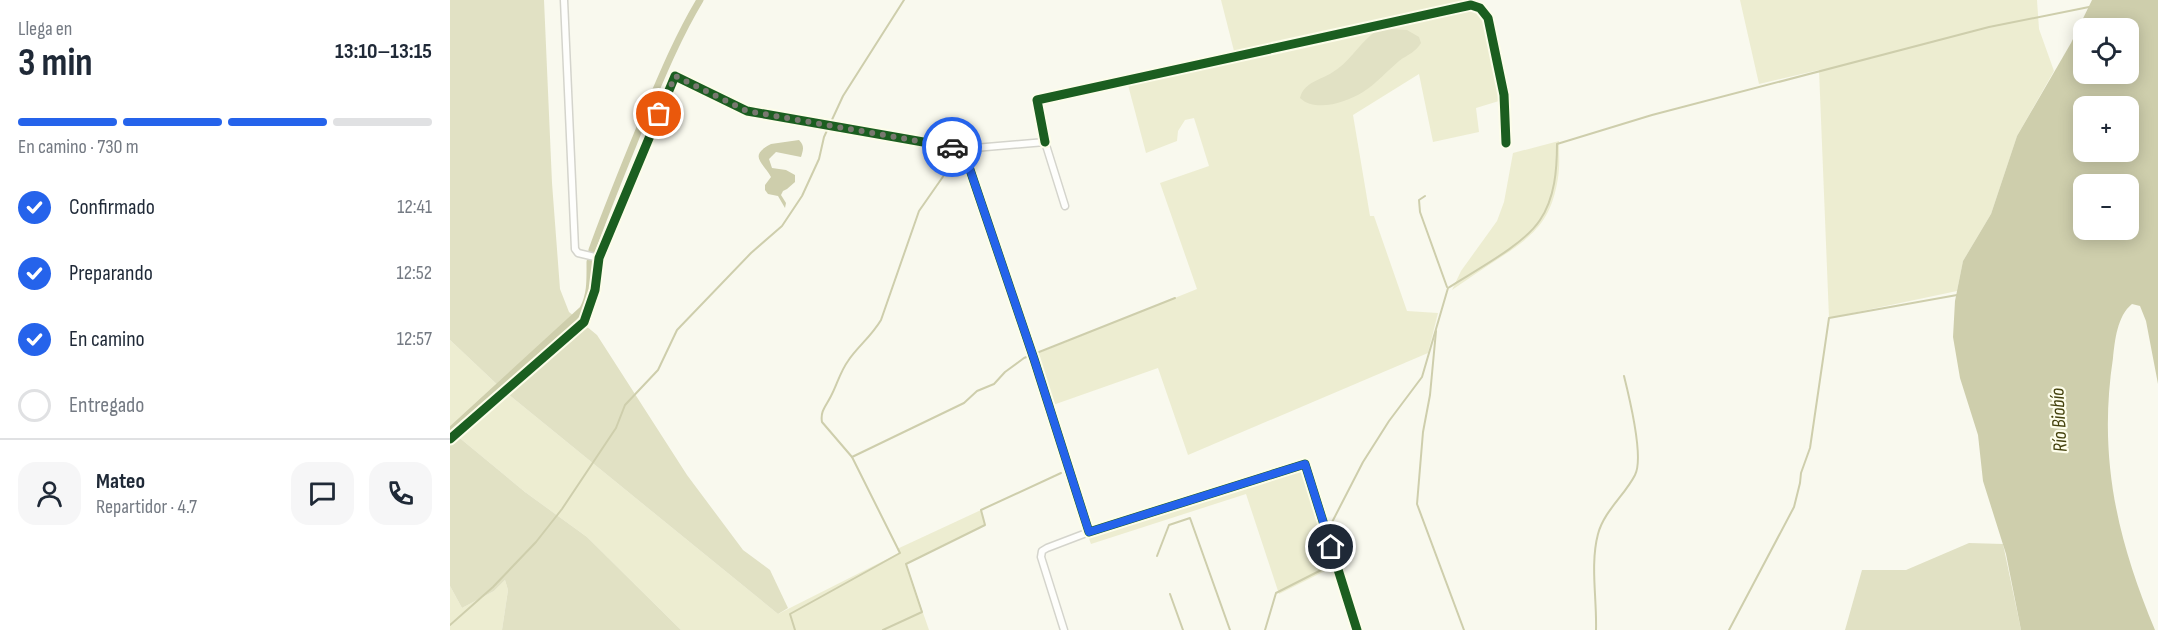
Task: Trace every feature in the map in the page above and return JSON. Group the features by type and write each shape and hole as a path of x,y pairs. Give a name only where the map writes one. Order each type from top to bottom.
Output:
{"street":[{"path":"564,0 575,249 578,254 598,258"},
{"path":"1065,206 1045,142 1037,100 1471,5 1480,8 1488,18 1504,95 1506,143"},
{"path":"450,439 584,322 595,290 598,258 675,76 747,111 963,149 1045,142"},
{"path":"963,149 1034,359 1089,532"},
{"path":"1064,630 1041,558 1042,551 1089,532 1305,464 1357,630"}],"shaded area":[{"path":"450,0 544,0 552,183 560,289 569,312 597,335 687,475 743,550 770,570 788,608 778,614 503,390 450,340"},
{"path":"1221,0 1471,0 1234,51"},
{"path":"1740,0 2037,0 2039,29 2054,71 2017,136 1991,214 1963,261 1957,291 1829,318 1819,70 1759,84"},
{"path":"1470,8 1481,13 1487,24 1499,101 1476,108 1479,132 1433,142 1419,74 1353,115 1370,216 1374,216 1407,311 1438,313 1428,353 1188,455 1158,368 1053,405 1036,354 1197,289 1160,183 1209,166 1194,118 1185,120 1178,131 1177,141 1146,153 1128,85"},
{"path":"1407,30 1419,37 1421,43 1363,92 1349,99 1332,104 1314,105 1300,98 1305,88 1338,69 1376,31"},
{"path":"1559,141 1558,178 1551,206 1545,217 1531,235 1521,243 1452,290 1461,271 1497,221 1504,202 1513,153"},
{"path":"450,340 503,390 778,614 899,553 897,549 981,510 985,525 906,564 929,630 681,630 587,537 525,492 450,430"},
{"path":"450,430 525,492 587,537 681,630 502,630 508,590 505,580 494,591 462,608 450,586"},
{"path":"1304,469 1333,567 1279,594 1246,494 1091,544 1088,536"},
{"path":"1969,543 2003,544 2021,630 1845,630 1862,570 1906,570"},
{"path":"505,580 508,590 502,630 450,630 450,586 462,608 494,591"}],"water":[{"name":"Río Biobío","path":"2092,0 2158,0 2158,384 2146,321 2140,306 2132,304 2123,315 2116,337 2109,394 2108,429 2114,497 2121,530 2130,563 2155,630 2021,630 2006,554 1983,481 1978,435 1960,378 1953,337 1955,301 1963,261 1991,214 2017,136 2073,39 2073,84 2139,84 2139,18 2083,18"},
{"path":"799,140 803,146 801,157 776,152 769,159 772,168 786,170 795,175 795,182 781,195 786,203 785,208 778,196 768,194 765,190 765,185 771,177 759,160 759,156 764,148 771,144"}],"waterway":[{"path":"592,250 661,78 700,0"},
{"path":"450,625 493,587 536,542 562,509 616,428 625,405 658,370 677,330 751,253 782,226 802,196 819,159 824,137 843,96 904,0"},
{"path":"1328,530 1363,462 1389,421 1422,377 1448,288 1511,248 1523,239 1540,220 1552,193 1556,173 1557,144 1652,115 1989,27 2089,7"},
{"path":"852,457 822,422 823,412 845,365 881,320 919,211 956,158"},
{"path":"1425,196 1419,200 1420,212 1447,287"},
{"path":"450,431 583,309 589,292 590,262"},
{"path":"1729,630 1794,507 1801,473 1810,448 1829,318 1957,295"},
{"path":"795,630 790,614 900,553 852,457 964,403 977,391 994,384 1005,372 1024,358 1175,298"},
{"path":"1436,331 1430,395 1423,432 1417,504 1464,630"},
{"path":"1596,630 1594,569 1598,534 1610,510 1631,482 1637,467 1637,441 1624,376"},
{"path":"883,630 922,612 906,564 985,525 981,510 1061,473"},
{"path":"1157,556 1169,525 1190,518 1230,630"},
{"path":"1265,630 1276,593 1331,565"},
{"path":"1170,594 1183,630"}],"cycle path":[{"path":"1045,142 1037,100 1471,5 1480,8 1488,18 1504,95 1506,143"},
{"path":"450,439 584,322 595,290 599,258 675,76 747,111 963,149 1034,359 1089,532 1305,464 1357,630"}],"way so far":[{"path":"659,114 675,76 747,111 952,147"}],"route":[{"path":"952,147 963,149 1034,359 1089,532 1305,464 1331,547"}]}
